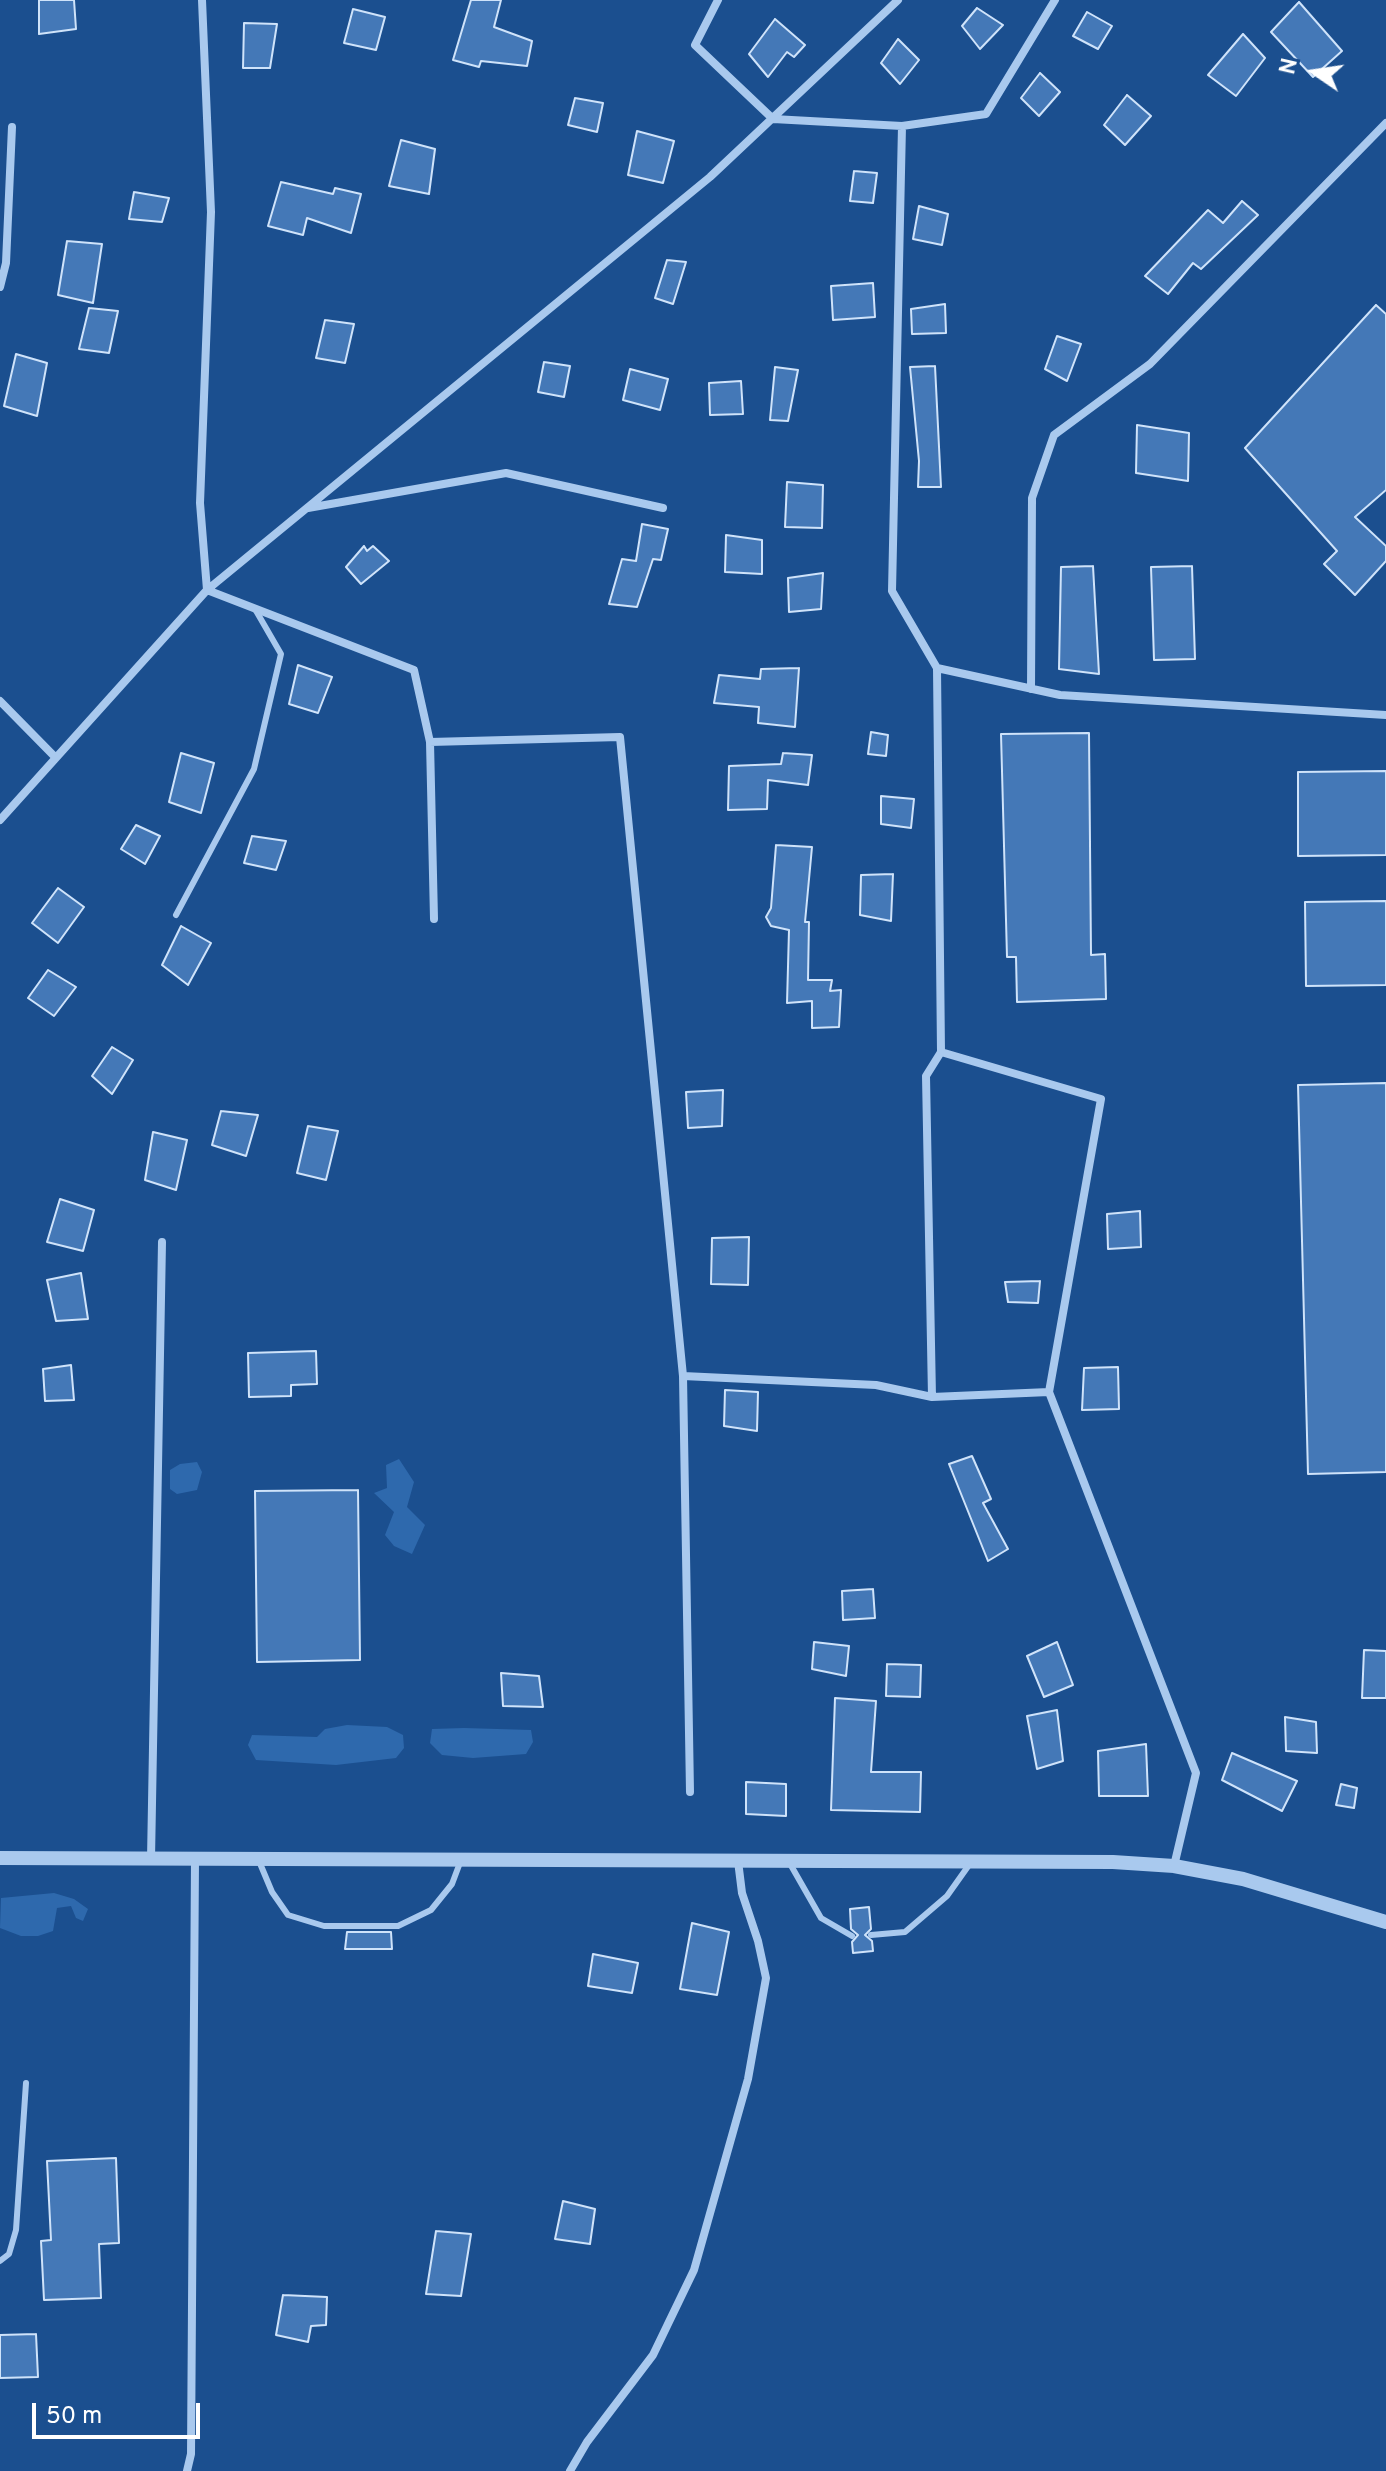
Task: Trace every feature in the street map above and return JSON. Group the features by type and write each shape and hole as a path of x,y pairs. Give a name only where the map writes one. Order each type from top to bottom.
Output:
{"street":[{"path":"202,0 211,212 200,503 207,590"},
{"path":"718,0 695,45 773,119 902,126 986,114 1055,0"},
{"path":"0,820 207,590 710,177 898,0"},
{"path":"1031,689 1032,498 1054,435 1150,364 1386,123"},
{"path":"902,126 892,591 937,668 941,1052 926,1076 932,1397"},
{"path":"0,287 6,263 12,127"},
{"path":"307,508 506,473 663,508"},
{"path":"207,590 414,670 430,742 434,919"},
{"path":"937,668 1060,695 1386,715"},
{"path":"0,701 56,758"},
{"path":"430,742 620,737 683,1376 690,1792"},
{"path":"941,1052 1101,1099 1049,1392 1196,1773 1174,1866"},
{"path":"151,1859 162,1242"},
{"path":"683,1376 876,1385 932,1397 1049,1392"},
{"path":"0,1858 971,1862 1174,1866 1243,1879 1386,1922"},
{"path":"187,2471 191,2454 195,1860"},
{"path":"570,2471 587,2442 653,2355 694,2270 748,2079 766,1978 742,1893 738,1861"}],"lane":[{"path":"176,915 254,769 281,654 257,610 207,590"},
{"path":"259,1860 272,1892 288,1915 324,1926 398,1926 431,1910 452,1884 461,1860"},
{"path":"789,1861 821,1918 852,1936"},
{"path":"871,1935 905,1932 947,1896 971,1862"},
{"path":"0,2261 9,2254 16,2230 26,2083"}],"shaded area":[{"path":"399,1459 414,1482 407,1507 425,1525 412,1554 394,1546 385,1535 394,1512 374,1493 387,1488 386,1465"},
{"path":"197,1462 202,1472 197,1490 177,1494 170,1489 170,1470 180,1464"},
{"path":"347,1725 387,1727 403,1735 404,1748 396,1758 336,1765 256,1760 248,1745 252,1735 317,1737 325,1729"},
{"path":"432,1729 531,1730 533,1742 526,1754 473,1758 442,1755 430,1743"},
{"path":"54,1893 74,1899 88,1909 83,1921 76,1918 71,1906 57,1908 53,1931 38,1936 21,1936 0,1928 1,1898"}],"building":[{"path":"39,0 74,0 76,29 39,34"},
{"path":"471,0 501,0 494,27 532,41 527,66 481,61 479,67 453,60"},
{"path":"1299,2 1342,51 1313,77 1271,32"},
{"path":"977,8 1003,25 980,49 962,26"},
{"path":"353,9 385,17 376,50 344,43"},
{"path":"1087,12 1112,26 1098,49 1073,36"},
{"path":"775,19 805,45 794,57 787,52 768,77 749,54"},
{"path":"244,23 277,24 270,68 243,68"},
{"path":"1243,34 1265,58 1236,96 1208,75"},
{"path":"898,39 919,60 900,84 881,63"},
{"path":"1040,73 1060,92 1039,116 1021,98"},
{"path":"1127,95 1151,116 1125,145 1104,125"},
{"path":"575,98 603,103 597,132 568,125"},
{"path":"637,131 674,141 663,183 628,175"},
{"path":"401,140 435,149 429,194 389,186"},
{"path":"854,171 877,173 873,203 850,201"},
{"path":"281,182 333,194 335,188 361,194 351,233 307,218 303,235 268,226"},
{"path":"134,192 169,198 162,222 129,219"},
{"path":"1242,201 1258,215 1201,269 1193,263 1168,294 1145,276 1208,210 1223,223"},
{"path":"919,206 948,214 942,245 913,239"},
{"path":"67,241 102,244 93,303 58,295"},
{"path":"667,260 686,262 673,304 655,298"},
{"path":"873,283 875,317 833,320 831,286"},
{"path":"945,304 946,333 912,334 911,309"},
{"path":"1376,305 1386,314 1386,490 1355,517 1386,546 1386,561 1355,595 1324,564 1337,551 1245,448"},
{"path":"89,308 118,311 109,353 79,349"},
{"path":"325,320 354,324 345,363 316,358"},
{"path":"1057,336 1081,344 1067,381 1045,369"},
{"path":"16,354 47,363 37,416 4,406"},
{"path":"544,362 570,366 564,397 538,392"},
{"path":"935,366 941,487 918,487 919,461 910,367"},
{"path":"775,367 798,370 788,421 770,420"},
{"path":"630,369 668,379 660,410 623,400"},
{"path":"741,381 743,414 710,415 709,383"},
{"path":"1137,425 1189,433 1188,481 1136,473"},
{"path":"787,482 823,485 822,528 785,527"},
{"path":"642,524 668,529 661,560 653,559 637,607 609,604 622,559 636,561"},
{"path":"726,535 762,540 762,574 725,572"},
{"path":"364,546 367,551 373,546 389,561 361,584 346,567"},
{"path":"1093,566 1099,674 1059,669 1061,567"},
{"path":"1192,566 1195,659 1154,660 1151,567"},
{"path":"823,573 821,609 789,612 788,578"},
{"path":"298,665 332,677 318,713 289,704"},
{"path":"799,668 795,727 758,723 759,707 714,703 719,675 760,679 761,669"},
{"path":"871,732 888,735 886,756 868,754"},
{"path":"1089,733 1091,955 1105,954 1106,999 1017,1002 1016,957 1007,957 1001,734"},
{"path":"181,753 214,763 201,813 169,802"},
{"path":"783,753 812,755 808,785 768,780 767,809 728,810 729,766 781,764"},
{"path":"1386,771 1386,855 1298,856 1298,772"},
{"path":"881,796 914,799 911,828 881,824"},
{"path":"136,825 160,836 145,864 121,849"},
{"path":"252,836 286,841 276,870 244,863"},
{"path":"776,845 812,847 805,922 809,922 808,980 832,980 830,991 841,990 839,1027 812,1028 812,1001 787,1003 789,930 771,926 766,917 771,908"},
{"path":"893,874 891,921 860,915 861,875"},
{"path":"58,888 84,907 58,943 32,923"},
{"path":"1386,901 1386,985 1306,986 1305,902"},
{"path":"181,926 211,943 188,985 162,965"},
{"path":"48,970 76,987 54,1016 28,998"},
{"path":"112,1047 133,1060 112,1094 92,1076"},
{"path":"1386,1083 1386,1472 1308,1474 1298,1085"},
{"path":"723,1090 722,1126 688,1128 686,1092"},
{"path":"221,1111 258,1115 246,1156 212,1145"},
{"path":"308,1126 338,1131 326,1180 297,1173"},
{"path":"153,1132 187,1140 176,1190 145,1180"},
{"path":"60,1199 94,1210 83,1251 47,1242"},
{"path":"1140,1211 1141,1247 1108,1249 1107,1214"},
{"path":"749,1237 748,1285 711,1284 712,1238"},
{"path":"81,1273 88,1319 56,1321 47,1280"},
{"path":"1040,1281 1038,1303 1008,1302 1005,1282"},
{"path":"316,1351 317,1384 291,1385 291,1396 249,1397 248,1353"},
{"path":"71,1365 74,1400 45,1401 43,1369"},
{"path":"1118,1367 1119,1409 1082,1410 1084,1368"},
{"path":"725,1390 758,1392 757,1431 724,1426"},
{"path":"972,1456 991,1499 983,1503 1008,1549 988,1561 949,1464"},
{"path":"358,1490 360,1660 257,1662 255,1491"},
{"path":"873,1589 875,1618 843,1620 842,1591"},
{"path":"814,1642 849,1646 846,1676 812,1669"},
{"path":"1057,1642 1073,1685 1044,1697 1027,1656"},
{"path":"1364,1650 1386,1651 1386,1698 1362,1698"},
{"path":"887,1664 921,1665 920,1697 886,1696"},
{"path":"501,1673 539,1676 543,1707 503,1706"},
{"path":"835,1698 876,1701 871,1772 921,1772 920,1812 831,1810"},
{"path":"1057,1710 1063,1761 1037,1769 1027,1716"},
{"path":"1285,1717 1316,1722 1317,1753 1286,1751"},
{"path":"1146,1744 1148,1796 1099,1796 1098,1751"},
{"path":"1232,1753 1297,1781 1282,1811 1222,1780"},
{"path":"746,1782 786,1784 786,1816 746,1814"},
{"path":"1341,1784 1357,1788 1354,1808 1336,1805"},
{"path":"869,1907 871,1929 865,1935 872,1941 873,1951 853,1953 852,1942 858,1935 851,1929 850,1909"},
{"path":"692,1923 729,1932 717,1995 680,1989"},
{"path":"347,1932 391,1932 392,1949 345,1949"},
{"path":"593,1954 638,1963 632,1993 588,1986"},
{"path":"116,2158 119,2243 99,2244 101,2298 44,2300 41,2241 51,2240 47,2161"},
{"path":"563,2201 595,2209 590,2244 555,2239"},
{"path":"436,2231 471,2234 461,2296 426,2294"},
{"path":"283,2295 327,2297 326,2325 311,2326 308,2342 276,2335"},
{"path":"36,2334 38,2377 0,2378 0,2335"}]}
